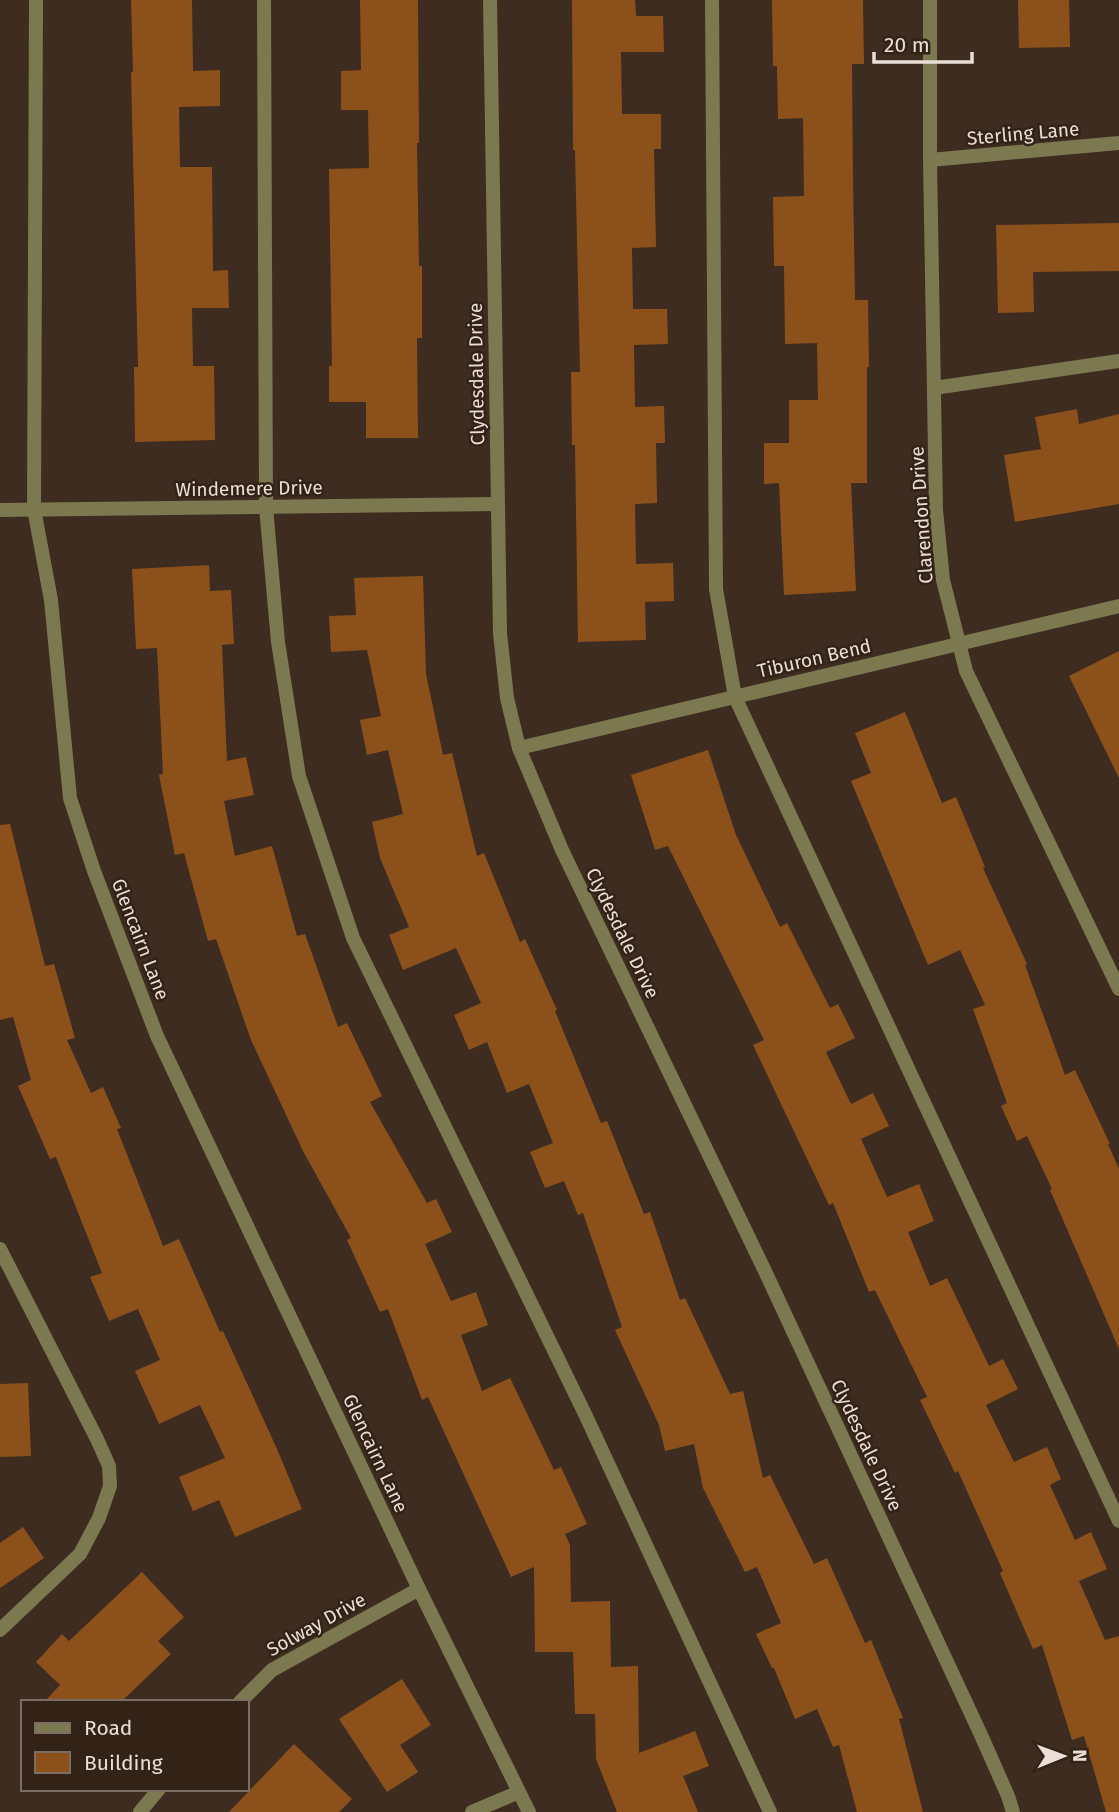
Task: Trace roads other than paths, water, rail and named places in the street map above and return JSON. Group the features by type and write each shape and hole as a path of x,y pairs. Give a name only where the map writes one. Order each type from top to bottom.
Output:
{"street":[{"name":"Glencairn Lane","path":"36,0 34,509 51,600 70,797 94,871 157,1036 419,1589 529,1812"},
{"path":"264,0 266,507 278,642 299,776 353,938 585,1414 770,1812"},
{"name":"Clydesdale Drive","path":"490,0 500,633 507,698 519,748 562,850 770,1282 976,1722 1013,1812"},
{"path":"712,0 716,589 735,697 1119,1521"},
{"name":"Clarendon Drive","path":"930,0 936,510 943,580 966,671 1119,989"},
{"name":"Sterling Lane","path":"930,160 1119,143"},
{"path":"934,388 1119,361"},
{"name":"Windemere Drive","path":"0,510 498,504"},
{"name":"Tiburon Bend","path":"519,748 1119,606"},
{"path":"0,1249 97,1439 109,1466 110,1486 99,1518 80,1554 0,1630"},
{"name":"Solway Drive","path":"242,1700 272,1670 419,1589"},
{"path":"140,1812 157,1791"},
{"path":"472,1812 519,1792"}]}
